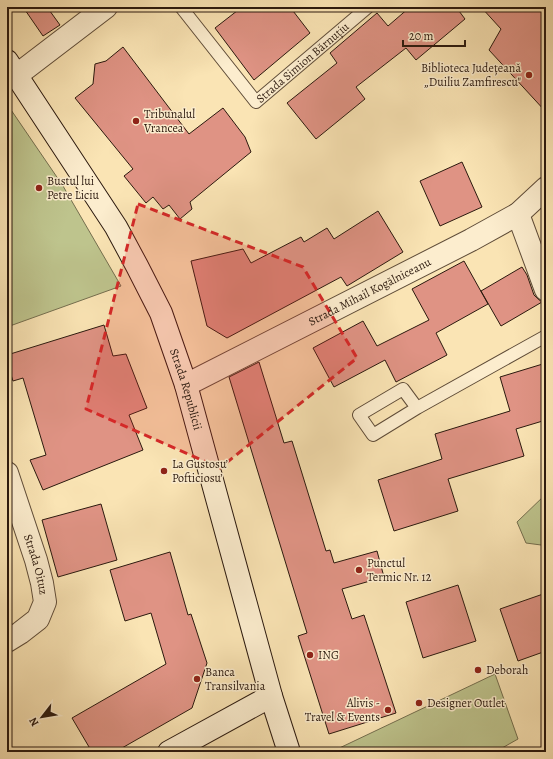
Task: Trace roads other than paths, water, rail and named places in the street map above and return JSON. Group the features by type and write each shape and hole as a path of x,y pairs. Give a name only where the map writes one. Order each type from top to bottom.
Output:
{"main road":[{"path":"12,68 106,7"},
{"name":"Strada Republicii","path":"12,68 116,227 138,266 161,313 186,385 271,696 289,752"},
{"name":"Strada Mihail Kogălniceanu","path":"186,385 471,240 518,214 546,188"},
{"path":"518,214 546,290"},
{"name":"Strada Oituz","path":"7,473 36,560 45,602 38,619 7,641"},
{"path":"169,752 271,696"}],"lane":[{"name":"Strada Simion Bărnuțiu","path":"181,7 256,102 368,7"},
{"path":"417,408 403,389 359,415 373,436 417,408 546,336"}],"place":[{"name":"Biblioteca Județeană „Duiliu Zamfirescu\"","path":"529,75"},
{"name":"Tribunalul Vrancea","path":"136,121"},
{"name":"Bustul lui Petre Liciu","path":"39,188"},
{"name":"La Gustosu’ Pofticiosu’","path":"164,471"},
{"name":"Punctul Termic Nr. 12","path":"359,570"},
{"name":"ING","path":"310,655"},
{"name":"Deborah","path":"478,670"},
{"name":"Banca Transilvania","path":"197,679"},
{"name":"Designer Outlet","path":"419,703"},
{"name":"Alivis - Travel & Events","path":"388,710"}]}
